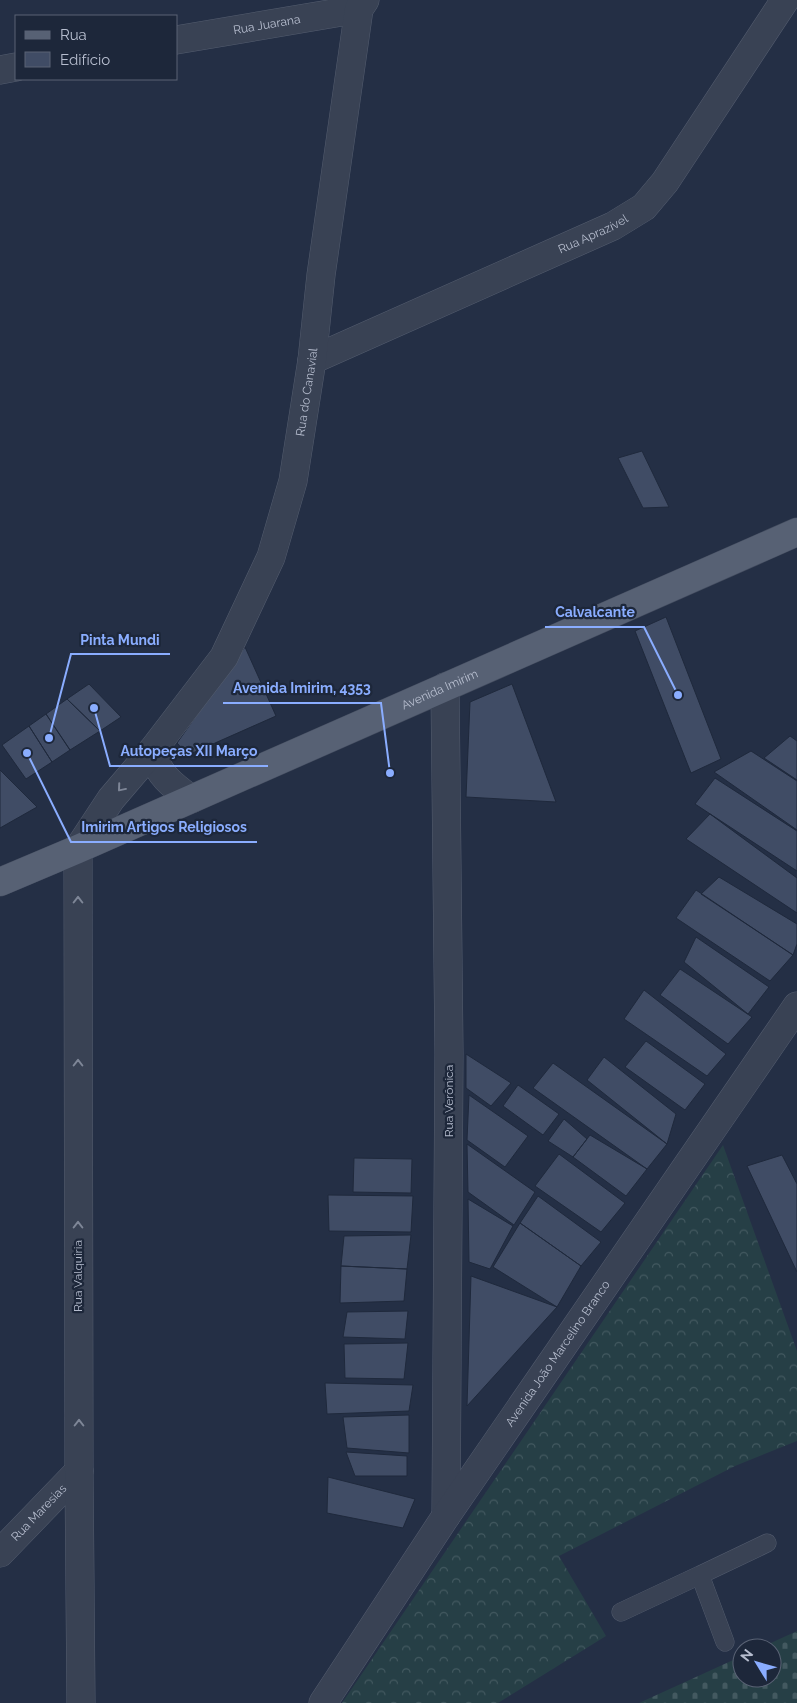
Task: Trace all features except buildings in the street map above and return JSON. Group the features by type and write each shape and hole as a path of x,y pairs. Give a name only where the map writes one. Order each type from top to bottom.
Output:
{"main road":[{"name":"Avenida Imirim","path":"0,882 797,532"}],"street":[{"name":"Rua Aprazível","path":"312,360 613,226 644,206 665,182 785,0"},
{"name":"Rua do Canavial","path":"78,849 111,799 152,751 224,657 271,557 292,481 312,360 321,276 362,4"},
{"name":"Rua Juarana","path":"178,40 362,4"},
{"path":"0,70 15,67"},
{"name":"Rua Verônica","path":"445,687 449,1053 446,1516"},
{"path":"152,751 154,762 160,773 170,784 191,799"},
{"name":"Rua Valquiria","path":"78,849 81,1703"},
{"name":"Avenida João Marcelino Branco","path":"324,1703 446,1516 797,1006"},
{"name":"Rua Maresias","path":"0,1553 79,1471"}],"lane":[{"path":"621,1612 767,1543"},
{"path":"700,1575 725,1642"}],"green space":[{"path":"723,1145 797,1351 797,1441 735,1466 559,1556 606,1636 498,1703 342,1703"},
{"path":"797,1631 797,1703 639,1703 732,1661 732,1688 782,1688 782,1638"}],"place":[{"name":"Calvalcante","path":"678,695"},
{"name":"Autopeças XII Março","path":"94,708"},
{"name":"Pinta Mundi","path":"49,738"},
{"name":"Imirim Artigos Religiosos","path":"27,753"},
{"name":"Avenida Imirim, 4353","path":"390,773"}]}
